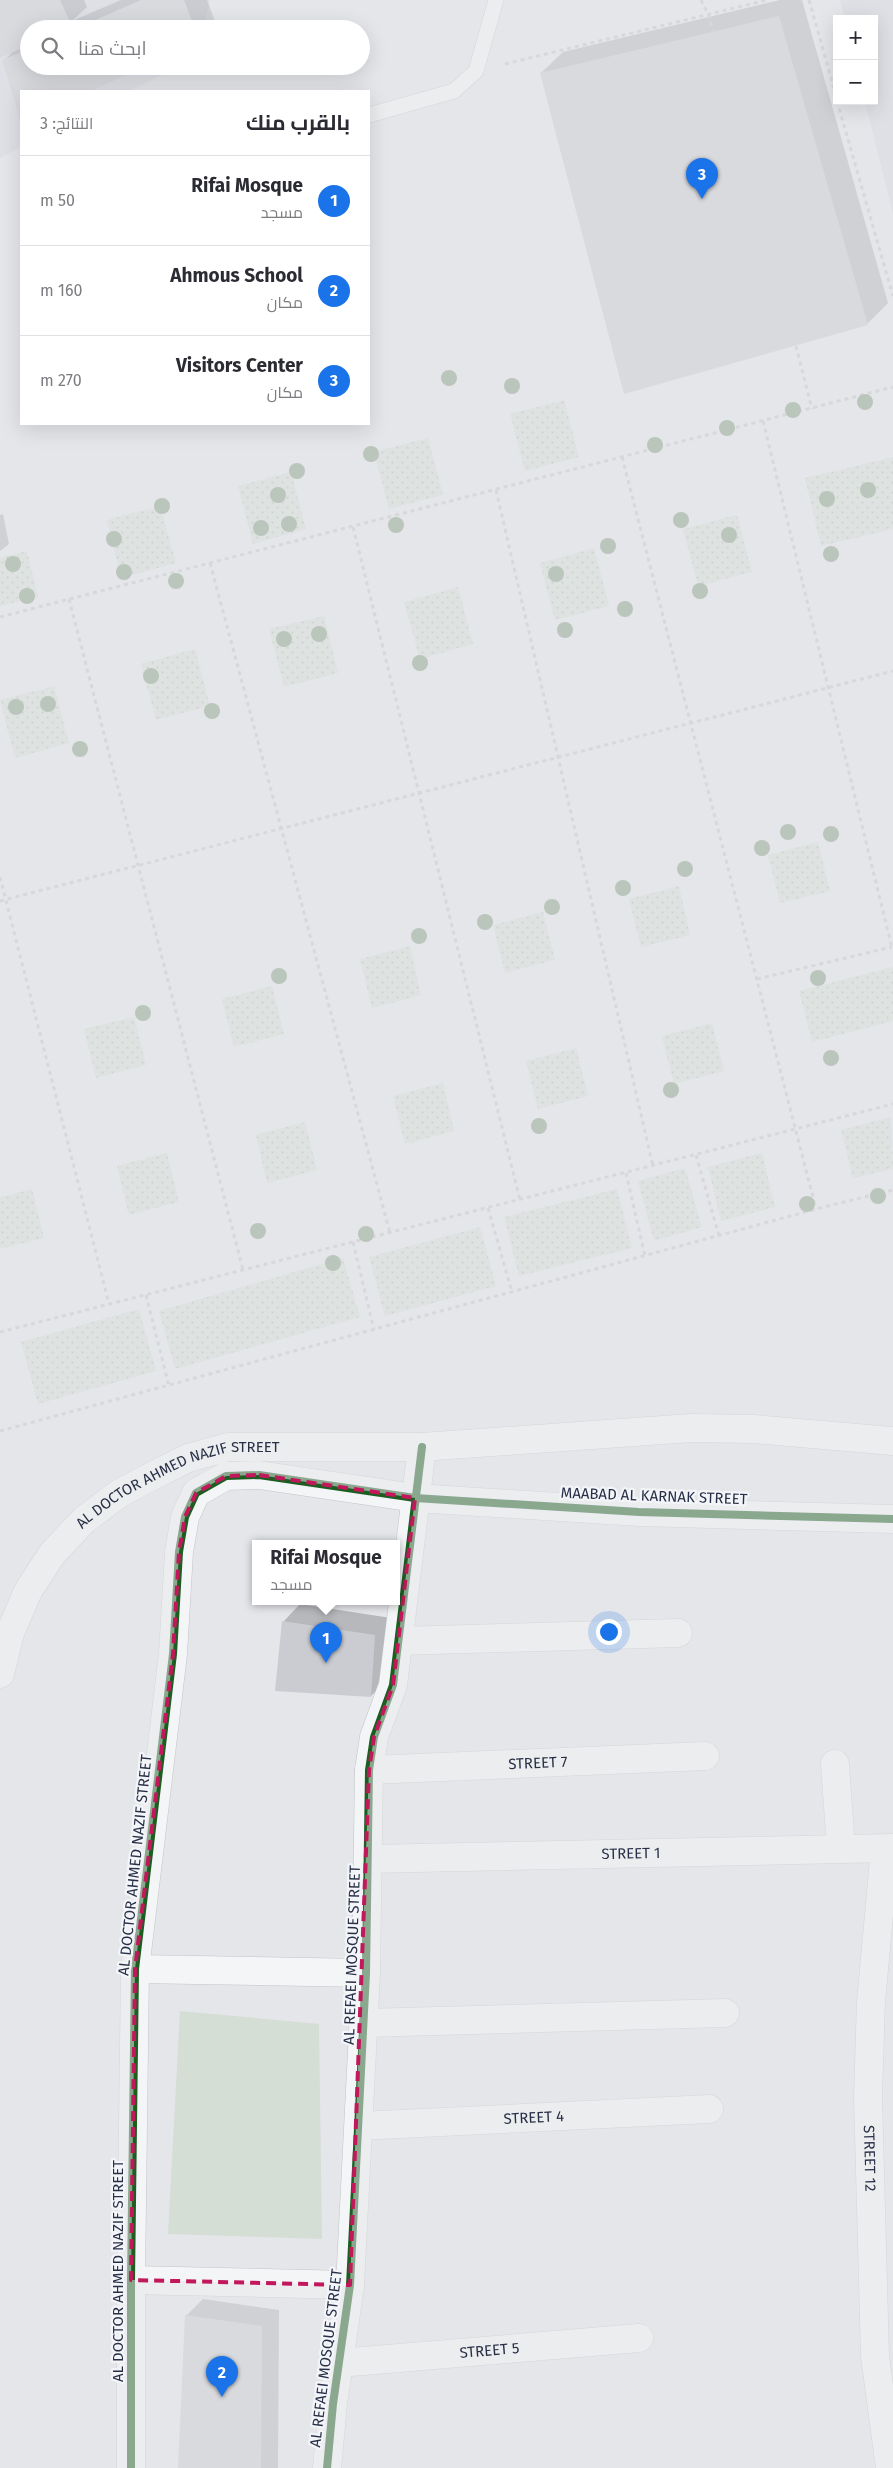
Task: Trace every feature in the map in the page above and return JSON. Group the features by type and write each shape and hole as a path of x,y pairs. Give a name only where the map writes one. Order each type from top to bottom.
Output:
{"street":[{"path":"422,1448 691,1428 754,1429 893,1441"},
{"name":"AL DOCTOR AHMED NAZIF STREET","path":"0,1674 10,1633 28,1592 47,1562 84,1520 120,1493 188,1458 228,1447 422,1448"},
{"name":"AL REFAEI MOSQUE STREET","path":"327,2468 333,2404 350,2285 366,1973 369,1770 374,1737 393,1685 422,1448"},
{"name":"AL DOCTOR AHMED NAZIF STREET","path":"131,2468 131,2280 135,1969 173,1654 180,1552 185,1518 196,1493 226,1476 259,1475 415,1498"},
{"name":"MAABAD AL KARNAK STREET","path":"415,1498 639,1512 893,1519"},
{"path":"399,1641 678,1633"},
{"name":"STREET 7","path":"369,1770 705,1756"},
{"path":"835,1764 841,1850"},
{"name":"STREET 1","path":"369,1859 889,1848"},
{"name":"STREET 12","path":"889,1848 871,2002 868,2096 875,2356 890,2468"},
{"path":"135,1969 366,1973"},
{"path":"364,2023 725,2013"},
{"name":"STREET 4","path":"359,2126 709,2109"},
{"path":"131,2280 350,2285"},
{"name":"STREET 5","path":"339,2363 639,2338"}],"lane":[{"path":"370,115 454,91 476,71 496,0"}],"path":[{"path":"701,0 709,16 713,31"},
{"path":"476,71 709,16 767,0"},
{"path":"809,0 833,86"},
{"path":"838,105 893,296"},
{"path":"796,346 812,408"},
{"path":"0,617 893,387"},
{"path":"757,979 892,948 763,421"},
{"path":"622,457 816,1209"},
{"path":"496,490 653,1166"},
{"path":"353,527 520,1200"},
{"path":"210,563 390,1233"},
{"path":"69,599 243,1270"},
{"path":"0,901 893,671"},
{"path":"0,877 109,1304"},
{"path":"0,1332 893,1104"},
{"path":"696,1155 719,1236"},
{"path":"626,1173 645,1256"},
{"path":"0,1431 816,1209 893,1190"},
{"path":"488,1208 512,1292"},
{"path":"352,1242 374,1330"},
{"path":"146,1295 169,1386"}],"highlighted area":[{"path":"259,1475 415,1498 393,1685 374,1737 369,1770 350,2285 131,2280 135,1969 173,1654 179,1552 185,1517 196,1493 226,1476"}],"shaded area":[{"path":"0,0 210,0 205,20 20,20 20,75 161,75 132,90 20,90 20,148 0,158"},
{"path":"840,0 893,0 893,214 866,105 878,105 878,15 844,15"},
{"path":"564,400 579,457 525,471 510,414"},
{"path":"428,438 443,495 389,509 374,452"},
{"path":"893,457 893,529 821,546 805,478"},
{"path":"291,472 306,529 253,544 238,486"},
{"path":"160,506 176,563 121,578 107,520"},
{"path":"737,515 752,572 698,586 683,529"},
{"path":"594,548 609,606 555,620 540,563"},
{"path":"27,551 38,597 0,606 0,558"},
{"path":"458,587 473,644 420,659 404,602"},
{"path":"324,616 338,673 284,687 269,629"},
{"path":"195,649 210,706 156,720 141,664"},
{"path":"54,686 69,743 15,758 0,700"},
{"path":"818,842 830,891 780,903 768,855"},
{"path":"679,886 690,935 641,947 629,899"},
{"path":"543,912 555,960 505,973 493,925"},
{"path":"410,946 421,995 372,1008 360,959"},
{"path":"893,967 893,1021 812,1042 799,991"},
{"path":"272,986 284,1034 234,1047 222,999"},
{"path":"134,1017 146,1065 96,1078 84,1029"},
{"path":"712,1023 724,1071 674,1084 662,1036"},
{"path":"576,1048 588,1096 538,1109 526,1061"},
{"path":"443,1083 454,1131 405,1144 393,1096"},
{"path":"891,1117 893,1169 853,1178 841,1130"},
{"path":"305,1122 317,1170 267,1183 256,1135"},
{"path":"167,1153 179,1202 129,1215 117,1166"},
{"path":"762,1153 775,1207 721,1221 708,1167"},
{"path":"685,1168 702,1227 654,1241 638,1181"},
{"path":"32,1189 44,1238 0,1249 0,1197"},
{"path":"617,1189 632,1248 519,1276 504,1217"},
{"path":"480,1227 496,1286 385,1316 369,1257"},
{"path":"343,1258 360,1317 175,1369 159,1311"},
{"path":"139,1309 156,1371 38,1404 21,1342"},
{"path":"180,2011 319,2024 322,2239 168,2234"}],"building":[{"path":"0,0 60,0 69,20 20,20 20,49 0,58"},
{"path":"141,0 184,0 192,20 95,20"},
{"path":"779,16 868,325 624,394 540,73"},
{"path":"20,53 20,75 126,75 93,90 20,90 20,120 2,60"},
{"path":"282,1621 375,1635 371,1697 275,1691"},
{"path":"185,2315 262,2326 261,2468 178,2468"}],"cycle path":[{"path":"327,2468 333,2404 350,2285 366,1973 369,1770 374,1737 393,1685 422,1447"},
{"path":"131,2468 131,2280 135,1969 173,1654 179,1552 185,1517 196,1493 226,1476 259,1475 415,1498 639,1512 893,1519"}],"place":[{"name":"Visitors Center","path":"702,199"},
{"name":"Rifai Mosque","path":"326,1663"},
{"name":"Ahmous School","path":"222,2397"}]}
